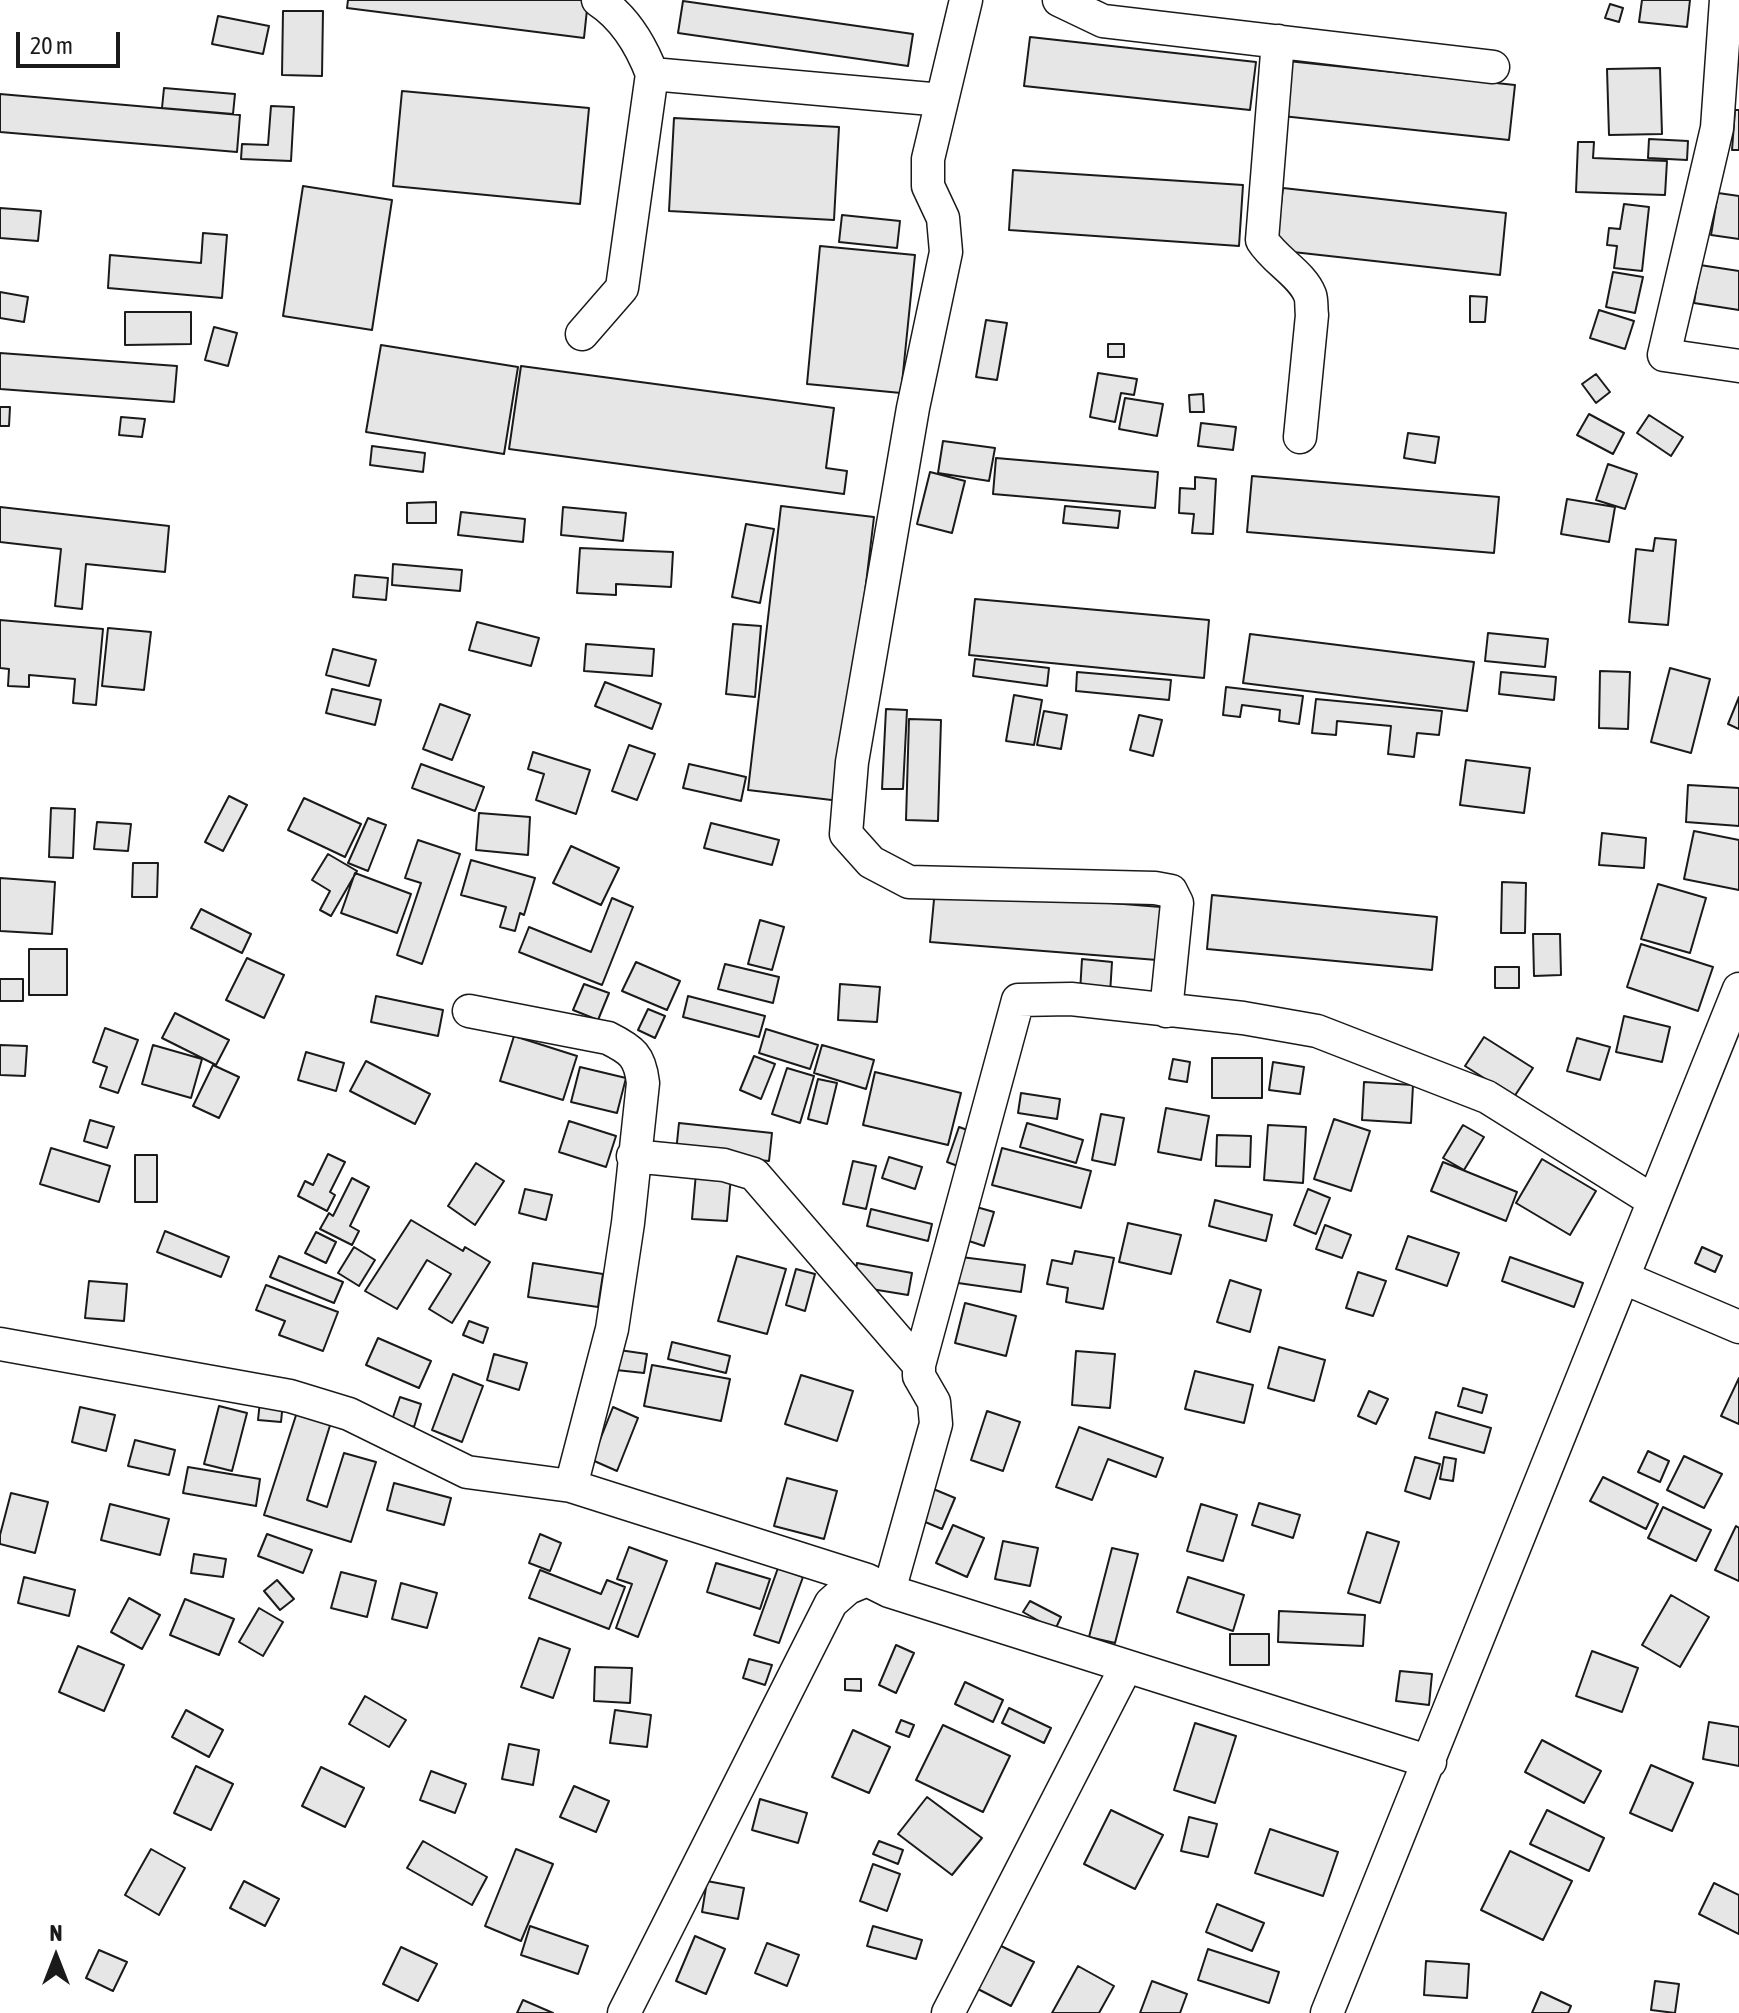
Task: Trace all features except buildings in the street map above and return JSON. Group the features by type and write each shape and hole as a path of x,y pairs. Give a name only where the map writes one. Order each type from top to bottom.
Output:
{"street":[{"path":"582,334 622,288 652,74 642,47 598,0"},
{"path":"966,0 928,159 928,186 943,218 946,252 913,408 857,732 846,834 871,862 909,882 1155,888 1171,891 1177,903 1166,1011"},
{"path":"1059,0 1103,21 1493,67"},
{"path":"1726,0 1717,128 1664,355 1739,366"},
{"path":"1278,41 1262,240 1271,255 1300,280 1310,295 1312,315 1300,437"},
{"path":"652,74 942,100"},
{"path":"1327,2013 1739,989"},
{"path":"878,1585 936,1424 934,1402 919,1376 919,1365 1018,1000 1071,999 1243,1018 1317,1031 1487,1097 1652,1200"},
{"path":"469,1011 608,1038 627,1047 641,1064 643,1083 628,1223 612,1329 571,1486"},
{"path":"633,1156 724,1165 754,1174 919,1365"},
{"path":"1624,1278 1739,1327"},
{"path":"0,1344 290,1396 349,1414 467,1472 571,1486 1126,1667 1430,1762"},
{"path":"624,2013 831,1603 848,1588 878,1585"},
{"path":"948,2013 1126,1667"}]}
